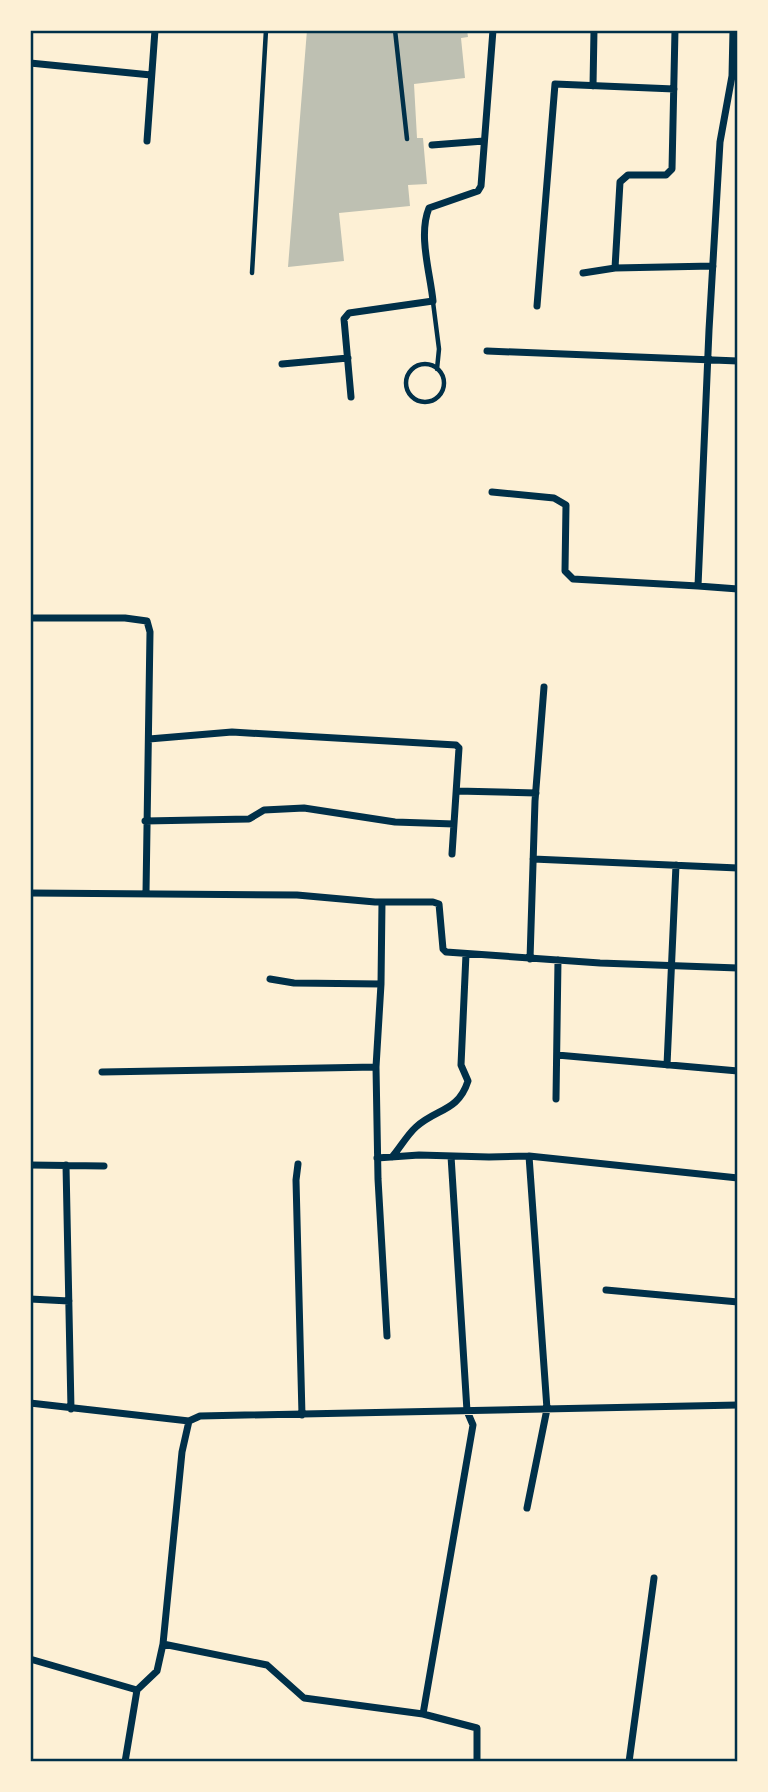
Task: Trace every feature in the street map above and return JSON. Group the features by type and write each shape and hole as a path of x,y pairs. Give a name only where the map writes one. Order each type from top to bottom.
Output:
{"street":[{"path":"147,141 155,30"},
{"path":"351,397 344,319 349,313 433,301 425,220 429,208 478,191 483,181 494,30"},
{"path":"593,86 594,30"},
{"path":"615,268 620,182 628,174 666,175 672,169 675,30"},
{"path":"698,586 720,142 732,76 733,30"},
{"path":"30,63 152,75"},
{"path":"537,306 555,84 674,89"},
{"path":"432,145 484,141"},
{"path":"583,273 615,268 713,266"},
{"path":"487,351 738,361"},
{"path":"282,364 348,358"},
{"path":"492,492 554,498 566,505 565,571 573,579 738,589"},
{"path":"30,618 125,618 147,621 150,632 145,821 146,893"},
{"path":"530,959 536,793 544,687"},
{"path":"149,739 232,732 450,744 459,748 452,854"},
{"path":"457,791 536,793"},
{"path":"145,821 249,819 264,810 303,808 395,822 454,824"},
{"path":"533,859 738,868"},
{"path":"667,1065 676,865"},
{"path":"30,893 297,895 382,902 433,902 439,904 443,949 446,952 530,959 738,968"},
{"path":"382,902 376,1067 377,1158 387,1336"},
{"path":"392,1157 415,1127 451,1107 464,1094 468,1082 461,1065 466,954"},
{"path":"556,1099 558,960"},
{"path":"271,979 294,983 381,984"},
{"path":"557,1055 738,1071"},
{"path":"102,1072 376,1067"},
{"path":"423,1714 473,1425 467,1411 451,1156"},
{"path":"377,1158 529,1156 738,1178"},
{"path":"527,1508 547,1409 529,1156"},
{"path":"298,1164 296,1180 302,1415"},
{"path":"30,1165 104,1166"},
{"path":"66,1165 71,1409"},
{"path":"606,1290 738,1302"},
{"path":"30,1299 69,1301"},
{"path":"30,1403 189,1421 200,1416 738,1405"},
{"path":"125,1762 137,1690 157,1671 163,1644 180,1465 189,1421"},
{"path":"629,1762 654,1578"},
{"path":"163,1644 267,1665 304,1698 423,1714 477,1728 477,1762"},
{"path":"30,1659 137,1690"}],"lane":[{"path":"252,273 266,30"},
{"path":"395,30 407,139"},
{"path":"433,301 439,349 437,369"},
{"path":"426,363 437,369 443,375 445,385 441,395 433,401 423,403 414,400 407,392 405,382 409,372 426,363"}],"building":[{"path":"307,30 467,30 468,37 461,38 465,78 414,84 417,138 423,138 427,184 408,185 410,206 339,213 344,261 288,267"}]}
